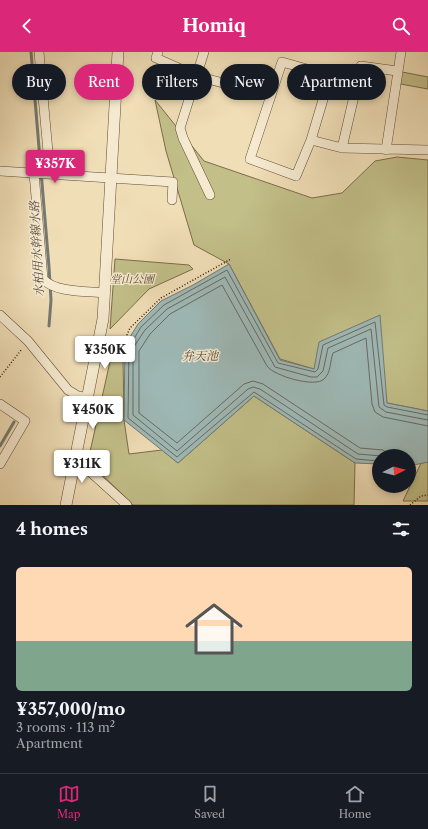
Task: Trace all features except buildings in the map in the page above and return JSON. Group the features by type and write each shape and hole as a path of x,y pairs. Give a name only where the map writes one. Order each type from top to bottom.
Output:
{"street":[{"path":"39,52 50,174"},
{"path":"66,505 100,338 105,293 118,52"},
{"path":"158,52 156,58 170,64"},
{"path":"200,64 204,52"},
{"path":"386,150 401,52"},
{"path":"279,71 282,62 289,64"},
{"path":"386,69 397,71"},
{"path":"189,100 180,128 183,138 210,196"},
{"path":"270,100 250,159 296,176 311,140 323,100"},
{"path":"342,148 353,100"},
{"path":"311,140 342,148 428,150"},
{"path":"0,171 173,182 172,200"},
{"path":"34,173 43,279 48,284 56,288 105,293"},
{"path":"0,315 28,341 68,390 78,396 88,398"},
{"path":"0,404 25,421 0,464"},
{"path":"75,458 127,505"}],"path":[{"path":"100,338 112,344 116,360 130,328 160,298 231,259"},
{"path":"0,377 28,341"},
{"path":"410,505 421,496 428,495"}],"green space":[{"path":"397,71 428,77 428,89 395,83"},
{"path":"155,100 204,161 312,198 342,193 375,161 397,157 428,160 428,411 387,403 314,369 280,359 229,264 194,245 166,151"},
{"name":"堂山公園","path":"115,259 189,265 193,269 149,289 110,329"},
{"path":"111,357 123,358 124,420 129,454 162,450 178,463 254,396 355,463 354,505 133,505 88,461"},
{"path":"428,462 428,501 403,501 407,493 416,493 416,474 421,463"}],"water":[{"name":"弁天池","path":"229,264 280,360 314,369 319,342 380,315 387,403 428,411 428,462 416,465 416,449 372,449 372,464 355,463 254,396 178,463 124,420 125,345 138,324 161,301 193,285"}],"waterway":[{"name":"水柏用水幹線水路","path":"31,52 49,267 51,300 49,326"},
{"name":"水柏用水幹線水路","path":"0,446 14,422"}]}
